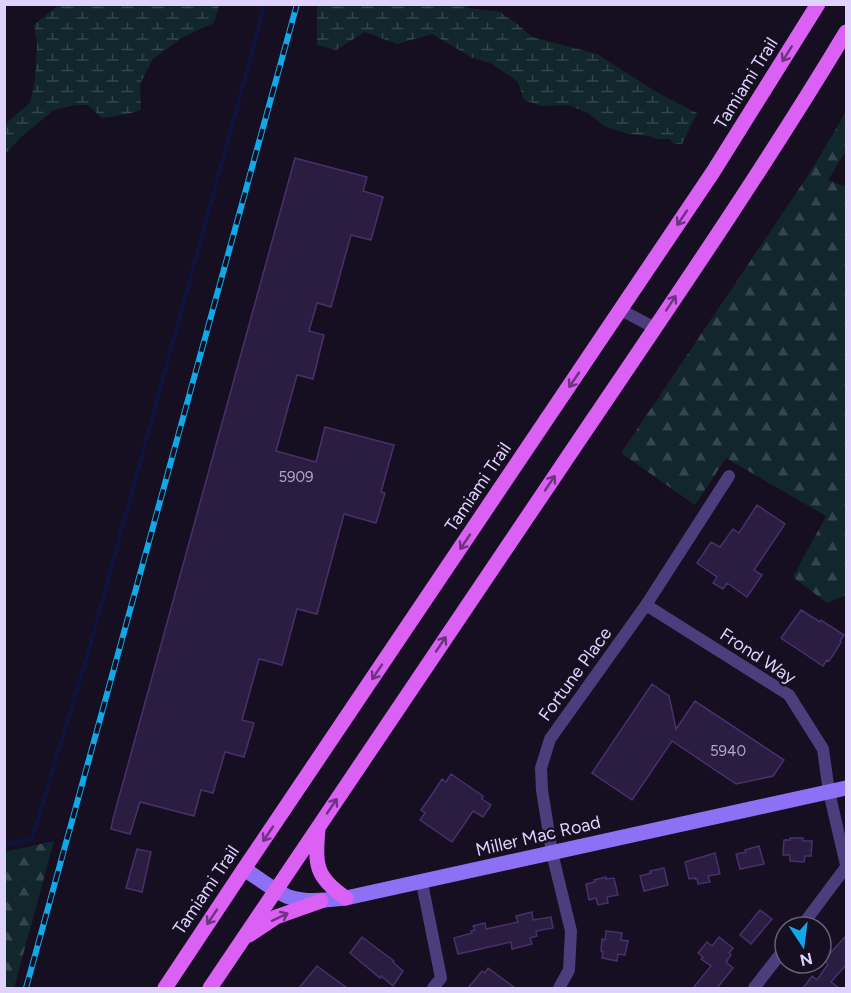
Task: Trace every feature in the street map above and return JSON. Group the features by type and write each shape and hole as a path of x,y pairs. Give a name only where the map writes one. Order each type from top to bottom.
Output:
{"main road":[{"name":"Tamiami Trail","path":"165,988 621,310 712,172 818,4"},
{"path":"210,988 655,328 846,32"},
{"path":"318,826 316,851 323,879 331,888 346,898"},
{"path":"242,940 276,917 321,901"}],"street":[{"path":"621,310 655,328"},
{"name":"Fortune Place","path":"559,988 568,970 571,931 552,853 542,790 541,768 550,739 646,605 729,476"},
{"name":"Frond Way","path":"646,605 789,695 823,749 829,792 846,866 810,915"},
{"name":"Miller Mac Road","path":"244,868 287,896 301,900 321,901 346,898 846,788"},
{"path":"422,883 441,978 433,988"},
{"path":"754,988 773,963"}],"green space":[{"path":"60,4 219,5 214,23 183,37 153,59 140,84 141,110 102,118 88,105 75,105 54,110 21,137 5,154 5,124 30,103 35,80 37,44 34,25"},
{"path":"317,5 463,5 469,8 500,12 532,37 597,54 658,93 697,113 682,144 674,144 670,139 628,134 604,126 588,113 568,105 541,106 524,100 518,82 492,64 471,57 432,34 397,44 365,32 336,50 317,45"},
{"path":"846,112 846,151 828,180 846,187 846,595 827,603 793,577 826,516 726,458 695,505 621,453 809,174"},
{"path":"54,841 14,988 5,988 5,852"}],"building":[{"path":"295,158 367,177 363,191 383,197 371,240 351,235 331,307 317,303 309,331 324,335 313,379 297,375 276,451 316,462 325,427 394,445 381,492 385,493 376,523 344,514 317,614 297,609 282,665 259,659 242,720 254,723 244,757 225,752 213,793 201,790 194,816 140,802 130,834 111,829 113,819"},
{"path":"757,505 785,524 754,570 762,575 747,597 727,583 723,589 713,583 717,577 697,563 711,542 720,547 733,529 739,533"},
{"path":"801,610 844,635 829,661 827,660 823,666 781,638"},
{"path":"652,684 669,696 676,729 695,701 784,760 773,776 736,784 672,741 632,800 592,773"},
{"path":"451,774 483,796 482,799 491,805 483,817 473,811 452,842 420,820 425,813 421,810 442,779 446,782"},
{"path":"790,838 812,841 811,856 805,856 804,862 790,861 790,855 783,855 784,840 790,840"},
{"path":"759,846 764,864 740,869 736,854"},
{"path":"137,849 151,852 142,892 126,888"},
{"path":"715,853 720,874 708,876 710,882 698,884 697,879 689,879 685,862"},
{"path":"664,868 668,885 644,891 640,876"},
{"path":"606,877 606,879 614,878 618,895 607,897 608,903 598,905 596,898 589,900 586,884"},
{"path":"760,910 772,919 751,944 740,935"},
{"path":"532,912 533,920 551,917 553,928 536,931 537,936 530,938 532,944 512,949 511,942 458,954 454,938 472,933 471,931 475,930 473,926 485,923 486,929 518,922 516,916"},
{"path":"606,931 622,933 621,940 628,941 625,955 618,954 617,961 602,958 602,939 605,940"},
{"path":"846,936 846,965 831,982 839,988 803,988 812,976 817,980 820,975 833,975 833,950"},
{"path":"362,937 394,961 403,971 393,986 350,953"},
{"path":"719,937 733,948 726,962 733,968 717,988 693,988 711,966 701,959 703,957 698,953 707,942 712,946"},
{"path":"317,966 347,988 299,988"},
{"path":"488,968 515,988 468,988 482,971 485,973"}],"waterway":[{"path":"4,845 32,839 88,653 264,4"}],"railway":[{"path":"26,988 297,4"}]}
